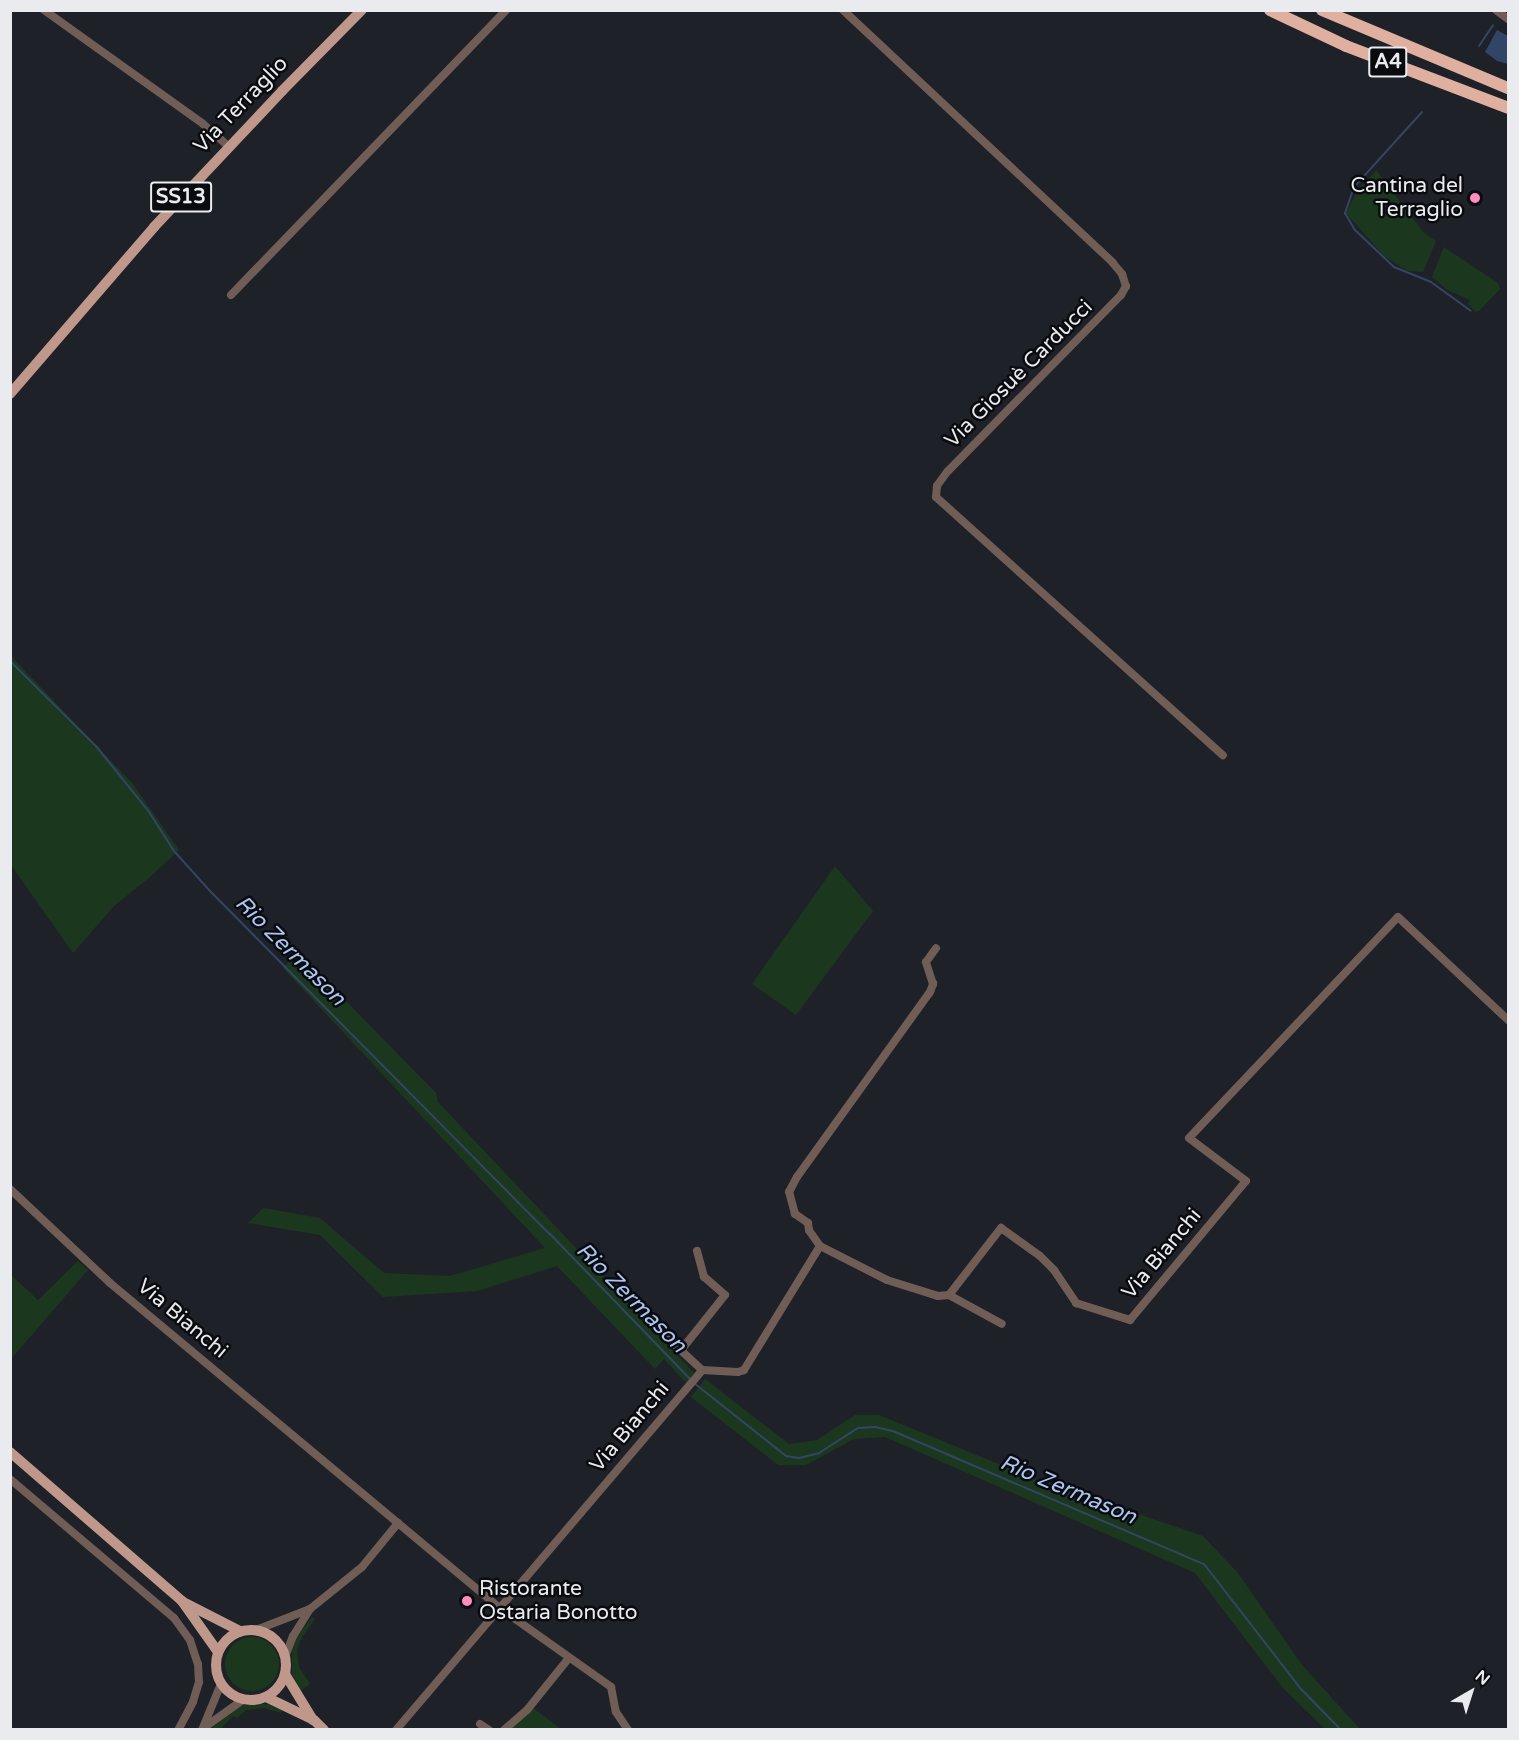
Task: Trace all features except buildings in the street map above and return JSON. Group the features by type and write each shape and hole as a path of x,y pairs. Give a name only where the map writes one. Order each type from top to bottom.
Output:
{"highway":[{"name":"A4","path":"1270,10 1346,46 1509,108"},
{"name":"A4","path":"1322,10 1509,88"}],"main road":[{"name":"Via Terraglio","path":"10,394 154,227 228,146 362,10"},
{"path":"10,1452 182,1601 240,1631 256,1630 271,1636 285,1657 285,1674 278,1687 266,1696 244,1700 235,1696 221,1684 217,1673 218,1652 224,1642 240,1631"},
{"path":"182,1601 218,1652"},
{"path":"285,1674 314,1720 324,1730"},
{"path":"266,1696 314,1720"}],"street":[{"path":"44,10 203,124 228,146"},
{"path":"231,295 506,10"},
{"name":"Via Giosuè Carducci","path":"843,10 1112,262 1122,274 1125,286 1121,295 947,472 937,486 936,496 1223,755"},
{"path":"1496,10 1509,19"},
{"name":"Via Bianchi","path":"949,1295 1001,1228 1047,1263 1076,1303 1130,1320 1246,1181 1189,1138 1398,917 1509,1020"},
{"path":"936,948 926,962 933,984 930,992 796,1177 789,1192 795,1214 807,1223 809,1230 820,1245 887,1280 938,1296 949,1295 1002,1324"},
{"name":"Via Bianchi","path":"10,1190 110,1283 501,1609 611,1687 616,1712 628,1730"},
{"path":"659,1330 682,1349 700,1372 744,1370 820,1245"},
{"path":"682,1349 725,1295 704,1277 697,1251"},
{"name":"Via Bianchi","path":"396,1730 700,1372"},
{"path":"10,1479 174,1618 190,1640 198,1664 199,1682 193,1702 178,1730"},
{"path":"256,1630 310,1609 357,1572 398,1523"},
{"path":"285,1657 293,1636 310,1609"},
{"path":"504,1730 527,1710 569,1658"},
{"path":"203,1729 221,1684"},
{"path":"203,1729 223,1712 244,1700"},
{"path":"480,1724 489,1730"}],"green space":[{"path":"1376,170 1424,233 1436,241 1423,272 1408,271 1384,256 1346,213 1356,193"},
{"path":"1444,247 1498,283 1500,289 1480,310 1476,312 1468,304 1470,300 1446,289 1432,277"},
{"path":"11,656 133,784 179,850 114,906 73,953 11,865"},
{"path":"835,866 873,911 796,1015 752,984"},
{"path":"297,951 436,1093 438,1102 694,1373 686,1383 664,1359 655,1369 557,1266 477,1291 383,1297 320,1235 248,1223 263,1208 320,1218 384,1273 450,1276 545,1248 283,968"},
{"path":"78,1261 88,1270 11,1359 11,1275 38,1300"},
{"path":"705,1379 789,1444 817,1440 855,1415 879,1415 1035,1479 1203,1536 1238,1573 1302,1665 1360,1729 1325,1729 1283,1688 1195,1573 885,1437 854,1439 806,1465 778,1465 691,1397"},
{"path":"312,1617 315,1619 302,1637 297,1650 299,1667 310,1684 300,1691 292,1674 292,1651 296,1638"},
{"path":"252,1637 262,1639 271,1645 277,1654 279,1664 277,1674 271,1683 262,1689 252,1691 242,1689 233,1683 227,1674 225,1664 227,1654 233,1645 242,1639"},
{"path":"268,1704 282,1710 281,1713 264,1708 246,1710 237,1718 233,1716 221,1729 210,1730 236,1708 243,1705"},
{"path":"532,1707 561,1729 510,1730"}],"water":[{"path":"1497,30 1508,36 1508,64 1497,61 1485,52"}],"waterway":[{"path":"1479,46 1493,25"},
{"path":"1422,112 1354,187 1345,213 1355,230 1394,267 1431,282 1471,311"},
{"name":"Rio Zermason","path":"10,661 96,746 149,812 174,851 210,891 550,1234 690,1379"},
{"name":"Rio Zermason","path":"694,1383 786,1456 799,1458 819,1453 858,1428 875,1427 893,1431 1204,1564 1301,1689 1341,1730"}],"place":[{"name":"Cantina del Terraglio","path":"1475,198"},
{"name":"Ristorante Ostaria Bonotto","path":"467,1601"}]}
